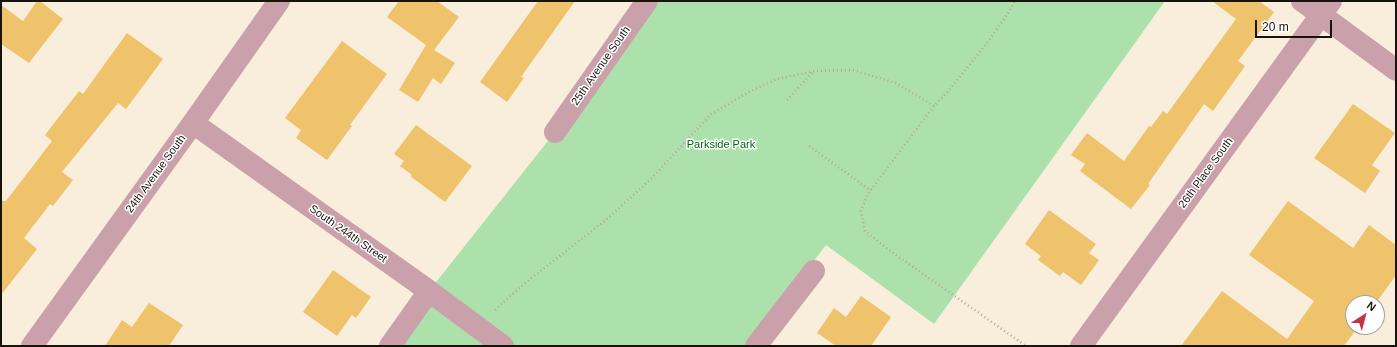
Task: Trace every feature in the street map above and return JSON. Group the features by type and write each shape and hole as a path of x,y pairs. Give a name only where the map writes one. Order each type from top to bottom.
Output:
{"street":[{"name":"24th Avenue South","path":"32,346 279,1"},
{"name":"25th Avenue South","path":"555,132 647,1"},
{"path":"1302,1 1325,8 1396,70"},
{"name":"26th Place South","path":"1081,346 1325,8"},
{"name":"South 244th Street","path":"193,123 429,291 503,346"},
{"path":"756,346 814,271"},
{"path":"390,346 429,291"}],"path":[{"path":"1014,1 1009,12 987,43 950,89 934,106 870,190 860,211 866,231 889,250 1026,346"},
{"path":"480,329 495,310 524,284 607,219 650,180 711,114 746,93 777,79 815,71 854,70 896,83 934,106"},
{"path":"787,100 815,71"},
{"path":"809,146 870,190"}],"green space":[{"name":"Parkside Park","path":"647,1 1165,1 934,324 826,245 749,346 394,346 429,291 555,132"}],"building":[{"path":"37,1 40,1 63,19 29,63 1,44 1,5 23,21"},
{"path":"399,1 437,1 459,17 434,50 455,63 441,84 433,78 418,102 399,90 426,45 387,17"},
{"path":"538,1 575,1 521,77 524,78 507,102 480,82"},
{"path":"1212,1 1259,1 1274,12 1238,61 1245,66 1213,111 1204,104 1148,184 1150,185 1131,209 1080,171 1085,164 1071,155 1087,133 1124,161 1149,126 1151,127 1163,111 1167,114 1236,19"},
{"path":"127,33 163,59 126,109 118,103 62,172 73,180 53,206 50,204 24,238 37,249 1,295 1,201 6,201 52,141 45,135 79,91 83,94"},
{"path":"342,41 387,74 327,160 296,138 301,130 285,118"},
{"path":"1353,104 1395,133 1372,165 1380,171 1365,193 1314,158"},
{"path":"416,125 472,166 445,202 410,176 412,175 400,166 404,161 394,154"},
{"path":"1288,201 1353,248 1369,225 1396,245 1396,275 1382,295 1345,295 1345,335 1352,335 1344,346 1181,346 1222,291 1287,339 1314,301 1249,255"},
{"path":"1049,210 1096,244 1089,253 1099,260 1081,285 1063,272 1060,276 1038,260 1041,256 1025,244"},
{"path":"333,270 371,297 356,318 352,315 337,336 303,312"},
{"path":"861,296 891,317 871,346 836,346 817,333 834,308 846,317"},
{"path":"149,303 183,325 169,346 105,346 122,320 132,327"}]}
